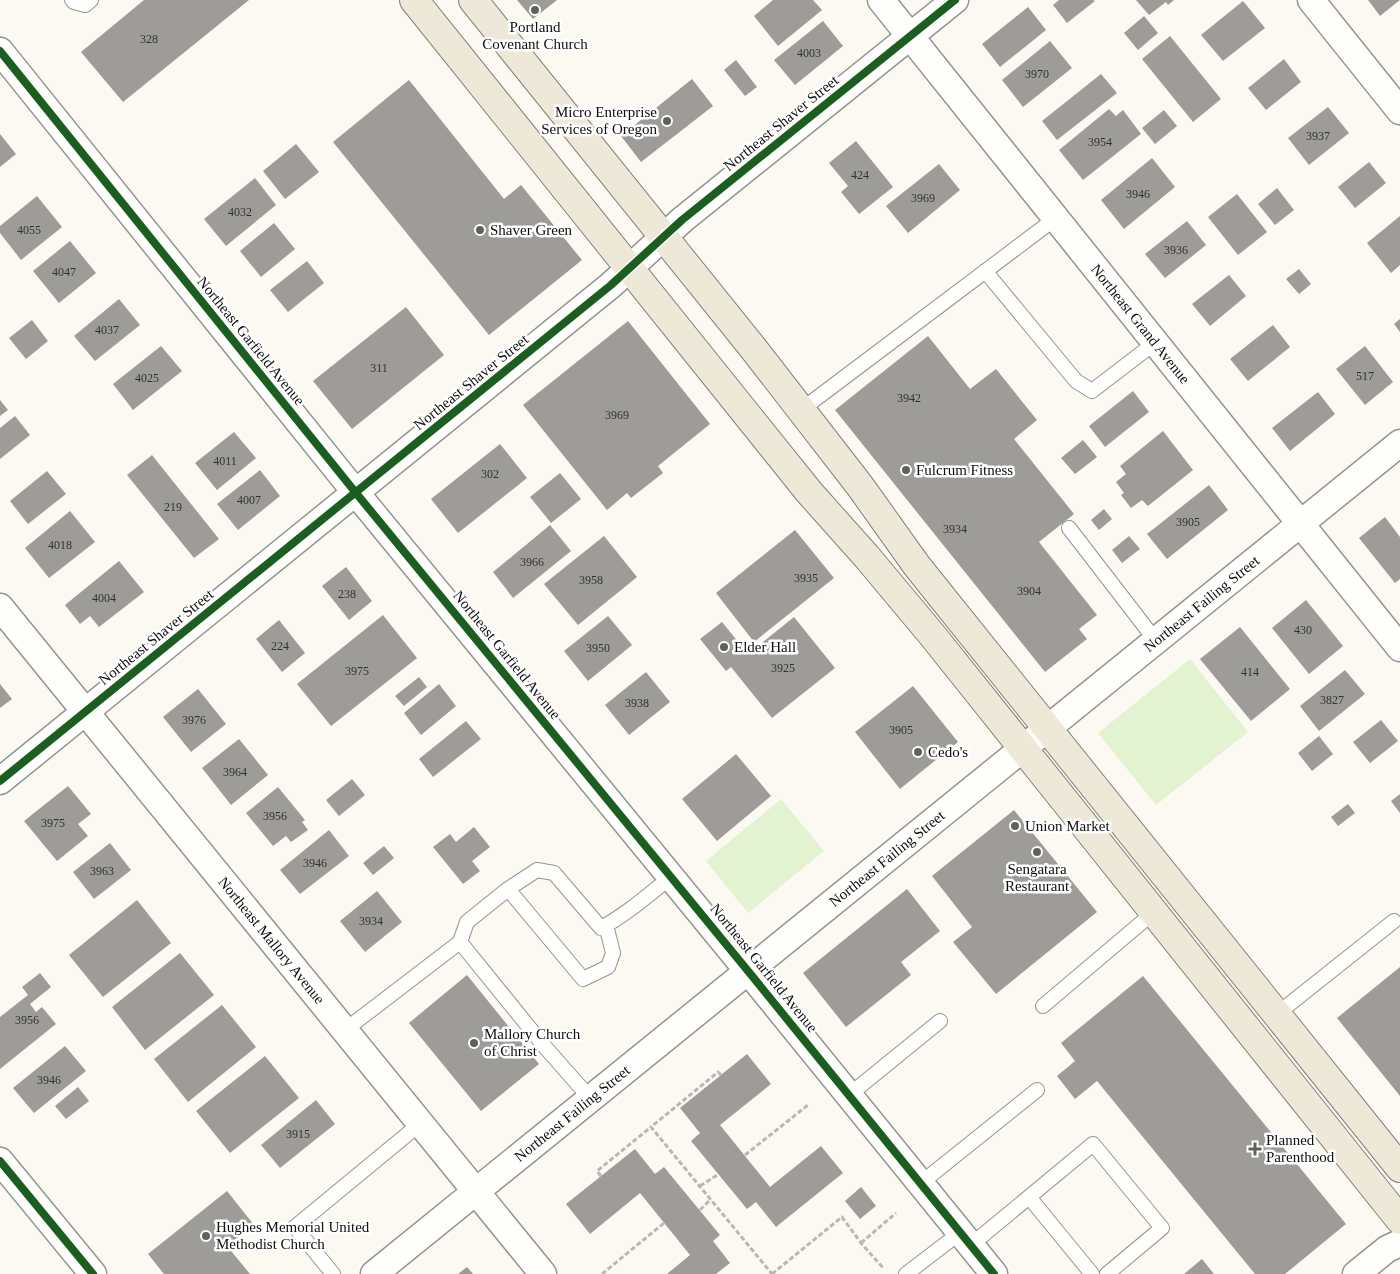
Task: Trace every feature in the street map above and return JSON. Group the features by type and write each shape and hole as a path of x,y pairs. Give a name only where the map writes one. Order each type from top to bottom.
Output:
{"main road":[{"path":"414,0 809,492 867,557 927,629 1400,1220"},
{"path":"473,0 753,348 860,486 918,566 1400,1168"}],"street":[{"name":"Northeast Grand Avenue","path":"881,0 1400,648"},
{"name":"Northeast Shaver Street","path":"0,782 611,286 682,220 955,0"},
{"path":"1311,0 1400,111"},
{"name":"Northeast Garfield Avenue","path":"0,51 356,493 994,1274"},
{"name":"Northeast Failing Street","path":"374,1274 1400,443"},
{"name":"Northeast Mallory Avenue","path":"0,607 543,1274"},
{"path":"0,1160 94,1274"},
{"path":"1356,1274 1387,1249 1400,1243"}],"lane":[{"path":"72,0 85,4 91,0"},
{"path":"801,410 1056,218"},
{"path":"985,271 1076,381 1092,391 1156,342"},
{"path":"1070,528 1156,641"},
{"path":"345,1030 460,942 467,922 508,889 537,870 554,873 601,928 617,920 671,877"},
{"path":"508,889 583,979 608,967 613,953 606,925"},
{"path":"1043,1006 1154,912"},
{"path":"1277,1014 1394,921"},
{"path":"460,942 545,1047 590,1098"},
{"path":"849,1095 940,1021"},
{"path":"921,1183 1037,1090"},
{"path":"334,1274 295,1226 421,1123"},
{"path":"906,1274 966,1239 1029,1198 1094,1144 1162,1228 1107,1274"},
{"path":"1029,1198 1092,1274"}],"path":[{"path":"601,1176 597,1171 718,1072 721,1075"},
{"path":"745,1155 808,1105"},
{"path":"651,1127 772,1274 842,1217 861,1243 889,1274"},
{"path":"700,1186 718,1174"},
{"path":"700,1210 711,1199"},
{"path":"861,1243 896,1213"},
{"path":"602,1274 664,1223"}],"green space":[{"path":"1190,659 1248,732 1156,805 1098,733"},
{"path":"781,799 824,851 748,913 706,861"}],"building":[{"path":"144,0 249,0 123,102 81,52"},
{"name":"Portland Covenant Church","path":"517,0 557,0 533,19"},
{"path":"773,0 813,0 822,10 778,46 754,16"},
{"path":"1059,0 1095,1 1067,23 1053,5"},
{"path":"1136,0 1174,0 1168,5 1166,2 1149,15"},
{"path":"1368,0 1400,0 1380,16"},
{"path":"1243,1 1265,28 1223,61 1201,35"},
{"path":"1028,7 1046,30 1000,67 982,44"},
{"path":"1144,16 1158,33 1138,50 1124,33"},
{"path":"823,21 843,46 795,85 774,60"},
{"path":"1170,36 1221,99 1193,122 1142,59"},
{"path":"1050,41 1072,68 1023,107 1002,80"},
{"path":"1284,59 1301,82 1266,110 1248,88"},
{"path":"736,60 757,87 745,96 724,70"},
{"path":"1101,74 1117,93 1057,140 1042,121"},
{"name":"Micro Enterprise Services of Oregon","path":"692,79 713,106 641,162 621,136"},
{"name":"Shaver Green","path":"409,80 504,199 521,185 582,260 489,335 333,142"},
{"path":"1328,107 1349,133 1309,165 1288,138"},
{"path":"1109,109 1116,116 1123,110 1141,134 1083,180 1059,150"},
{"path":"1164,110 1177,126 1155,144 1142,128"},
{"path":"0,134 16,154 0,167"},
{"path":"856,141 893,187 859,214 841,192 848,186 829,163"},
{"path":"296,144 319,172 285,199 263,171"},
{"path":"1152,158 1175,187 1124,229 1101,200"},
{"path":"1369,162 1386,183 1355,208 1338,187"},
{"path":"939,164 960,190 908,233 886,206"},
{"path":"255,178 276,205 226,246 204,219"},
{"path":"1277,188 1294,210 1275,225 1258,204"},
{"path":"1237,194 1267,232 1238,255 1208,217"},
{"path":"37,196 62,227 21,260 0,233 0,226"},
{"path":"1400,216 1400,265 1391,273 1367,243"},
{"path":"1187,221 1206,245 1165,278 1145,254"},
{"path":"274,223 295,249 261,277 240,251"},
{"path":"70,241 96,273 59,303 33,271"},
{"path":"307,261 324,283 288,312 270,290"},
{"path":"1299,269 1311,284 1299,294 1286,279"},
{"path":"1229,275 1246,296 1210,326 1192,304"},
{"path":"119,299 140,325 95,361 74,336"},
{"path":"406,307 444,355 352,429 313,381"},
{"path":"1400,319 1400,332 1394,324"},
{"path":"32,320 48,341 26,359 9,338"},
{"path":"628,321 710,424 658,466 663,473 631,498 627,493 607,510 523,405"},
{"path":"1273,325 1290,347 1248,381 1230,359"},
{"path":"928,336 970,389 996,369 1037,420 1014,439 1074,514 1039,542 1097,615 1079,629 1087,639 1045,672 835,410"},
{"path":"161,346 182,371 133,410 113,384"},
{"path":"1365,346 1393,382 1365,405 1336,369"},
{"path":"1133,391 1149,412 1105,447 1089,426"},
{"path":"1318,392 1335,414 1290,451 1272,428"},
{"path":"0,400 8,410 0,416"},
{"path":"15,416 30,435 0,459 0,428"},
{"path":"1163,431 1193,470 1148,506 1142,500 1131,508 1121,495 1124,493 1116,482 1126,474 1120,466"},
{"path":"234,432 256,458 217,490 195,463"},
{"path":"1083,440 1097,457 1075,474 1061,458"},
{"path":"500,444 527,478 458,533 431,499"},
{"path":"152,455 219,539 194,558 127,475"},
{"path":"260,470 280,496 238,530 217,504"},
{"path":"47,471 66,494 28,524 10,501"},
{"path":"560,473 581,499 551,523 530,497"},
{"path":"1209,485 1228,510 1167,559 1147,534"},
{"path":"1104,509 1112,519 1099,530 1091,520"},
{"path":"70,511 95,542 49,578 25,548"},
{"path":"1385,517 1400,537 1400,579 1395,583 1359,538"},
{"path":"550,525 571,551 513,598 493,572"},
{"path":"795,530 834,578 754,642 716,593"},
{"path":"604,536 637,577 578,625 544,584"},
{"path":"1129,536 1140,549 1122,563 1112,550"},
{"path":"119,561 144,592 99,627 90,616 80,624 65,605"},
{"path":"346,567 372,601 349,620 322,586"},
{"path":"1306,600 1343,646 1309,674 1272,628"},
{"path":"383,615 417,658 331,726 297,684"},
{"path":"608,616 632,645 588,681 564,651"},
{"path":"794,617 835,668 772,718 731,667 726,671 700,639 722,622 748,654"},
{"path":"279,620 305,653 282,672 256,639"},
{"path":"1240,627 1290,689 1251,721 1200,659"},
{"path":"1345,670 1365,694 1319,731 1300,706"},
{"path":"646,672 670,702 629,735 605,705"},
{"path":"419,677 427,687 404,706 395,696"},
{"path":"0,684 12,699 0,708"},
{"path":"439,684 456,706 421,735 404,713"},
{"path":"913,686 958,742 900,789 855,732"},
{"path":"198,689 226,724 191,752 163,717"},
{"path":"1381,720 1398,741 1370,763 1353,742"},
{"path":"466,721 481,739 433,777 419,759"},
{"path":"1319,736 1333,754 1312,771 1298,753"},
{"path":"239,739 268,775 231,805 202,768"},
{"path":"736,754 771,796 717,841 682,799"},
{"path":"352,779 365,795 339,816 326,800"},
{"path":"68,786 91,814 78,824 88,836 57,861 24,821"},
{"path":"278,787 305,820 302,822 308,830 291,842 286,836 273,846 246,813"},
{"path":"1400,794 1400,813 1391,801"},
{"path":"1348,804 1355,813 1338,826 1331,817"},
{"path":"1014,810 1097,912 996,994 953,942 972,927 932,876"},
{"path":"474,827 490,847 472,861 480,871 463,884 433,847 450,834 456,842"},
{"path":"329,830 349,856 300,894 280,870"},
{"path":"110,843 131,870 94,899 73,872"},
{"path":"384,846 394,858 373,875 363,863"},
{"path":"907,889 940,931 901,962 911,975 846,1027 803,973"},
{"path":"377,891 402,922 365,952 340,921"},
{"path":"137,900 171,943 103,997 69,955"},
{"path":"180,953 214,995 145,1050 112,1007"},
{"path":"1400,967 1400,1096 1337,1018"},
{"path":"40,973 51,987 30,1004 36,1012 42,1007 56,1024 0,1069 0,1017 28,995 22,987"},
{"name":"Mallory Church of Christ","path":"467,975 539,1064 481,1111 409,1023"},
{"path":"1143,976 1346,1224 1285,1274 1255,1274 1097,1081 1075,1099 1057,1076 1075,1061 1061,1043"},
{"path":"222,1005 256,1047 188,1102 154,1059"},
{"path":"65,1046 86,1071 34,1113 13,1088"},
{"path":"747,1054 771,1084 720,1125 770,1187 821,1146 843,1173 776,1227 756,1202 747,1209 691,1141 700,1133 680,1108"},
{"path":"265,1056 299,1098 230,1153 196,1111"},
{"path":"78,1087 89,1101 66,1119 55,1106"},
{"path":"316,1100 335,1124 280,1168 261,1145"},
{"path":"635,1149 655,1174 664,1167 720,1235 713,1241 730,1263 716,1274 667,1274 690,1255 640,1193 590,1234 566,1204"},
{"path":"861,1187 876,1206 860,1219 845,1201"},
{"name":"Hughes Memorial United Methodist Church","path":"227,1191 254,1225 227,1246 250,1274 164,1274 148,1254"},
{"path":"1202,1259 1214,1274 1184,1274"},
{"path":"467,1267 473,1274 458,1274"}],"cycle path":[{"path":"0,781 611,285 682,220 955,0"},
{"path":"0,51 356,493 994,1274"},
{"path":"0,1161 93,1274"}],"place":[{"name":"Portland Covenant Church","path":"535,10"},
{"name":"Micro Enterprise Services of Oregon","path":"667,121"},
{"name":"Shaver Green","path":"480,230"},
{"name":"Fulcrum Fitness","path":"906,470"},
{"name":"Elder Hall","path":"724,647"},
{"name":"Cedo's","path":"918,752"},
{"name":"Union Market","path":"1015,826"},
{"name":"Sengatara Restaurant","path":"1037,852"},
{"name":"Mallory Church of Christ","path":"474,1043"},
{"name":"Planned Parenthood","path":"1255,1149"},
{"name":"Hughes Memorial United Methodist Church","path":"206,1236"}]}
